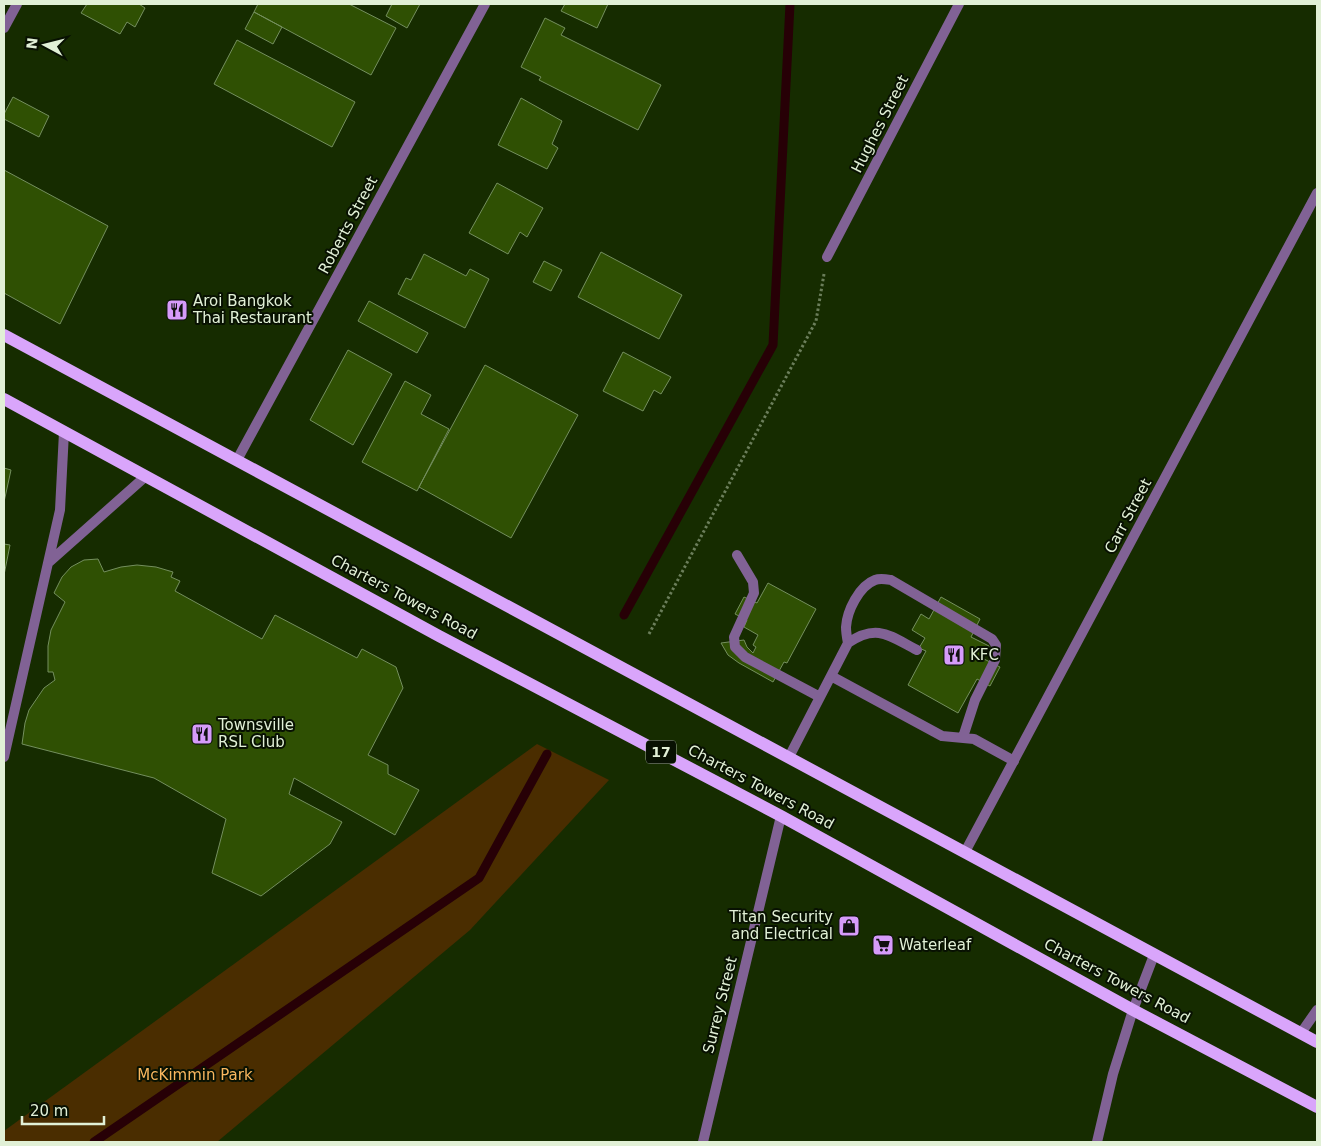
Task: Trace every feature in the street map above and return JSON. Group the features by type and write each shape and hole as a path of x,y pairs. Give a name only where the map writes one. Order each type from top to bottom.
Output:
{"main road":[{"path":"4,335 1317,1042"},
{"name":"Charters Towers Road","path":"4,399 439,636 781,816 1133,1010 1317,1106"}],"street":[{"path":"4,28 17,4"},
{"name":"Roberts Street","path":"237,460 485,4"},
{"name":"Hughes Street","path":"827,257 959,4"},
{"name":"Carr Street","path":"965,852 1317,194"},
{"path":"4,758 60,510 64,432"},
{"path":"48,563 146,476"},
{"path":"737,555 754,582 755,587 734,637 735,647 745,658 820,697"},
{"path":"848,643 846,626 851,610 860,593 874,580 882,578 891,580 992,639 996,645 997,652 995,660 975,700 963,737"},
{"path":"789,757 848,643 857,637 884,632 917,650"},
{"path":"830,676 942,736 974,739 1014,761"},
{"name":"Surrey Street","path":"703,1142 781,816"},
{"path":"1097,1142 1113,1074 1133,1010 1154,955"},
{"path":"1301,1033 1317,1010"}],"path":[{"path":"649,634 816,321 827,257"}],"green space":[{"name":"McKimmin Park","path":"537,744 609,780 470,930 217,1142 4,1142 4,1131"}],"building":[{"path":"87,4 139,4 145,8 135,27 127,22 120,34 81,13"},
{"path":"258,4 349,4 396,28 371,75 254,12"},
{"path":"392,4 420,4 407,28 386,16"},
{"path":"565,4 608,4 597,28 561,11"},
{"path":"254,12 282,27 273,44 245,29"},
{"path":"545,18 565,28 561,35 661,85 638,130 539,80 541,77 521,67"},
{"path":"237,40 355,102 332,147 214,84"},
{"path":"13,97 49,116 39,137 4,119 4,114"},
{"path":"521,98 562,121 552,144 558,148 547,169 498,145"},
{"path":"4,170 108,226 60,324 4,293"},
{"path":"497,183 543,208 527,237 520,232 508,254 469,233"},
{"path":"601,252 682,295 659,339 578,297"},
{"path":"424,254 466,276 470,269 489,279 465,328 398,294 406,278 411,280"},
{"path":"544,261 562,270 551,291 533,282"},
{"path":"369,301 428,333 417,353 358,321"},
{"path":"348,350 392,374 353,445 310,420"},
{"path":"623,352 671,377 661,394 654,390 643,411 603,391"},
{"path":"485,365 578,415 511,538 419,487"},
{"path":"405,381 431,395 421,414 449,429 417,491 362,462"},
{"path":"4,468 11,470 4,502"},
{"path":"4,544 10,545 4,575"},
{"name":"Townsville RSL Club","path":"98,559 104,572 137,565 156,567 173,572 171,577 180,581 175,591 262,639 275,615 357,658 362,649 396,667 403,688 368,755 388,765 388,774 419,790 395,835 294,778 289,794 342,822 330,844 261,896 212,873 226,819 154,778 22,744 29,710 44,688 55,680 53,672 48,672 48,646 51,630 65,602 54,593 62,577 71,567 84,560"},
{"path":"768,583 816,609 787,663 784,662 773,682 728,655 721,643 744,640 747,647 753,653 756,647 753,645 758,635 744,627 747,620 735,614 744,597 757,603"},
{"name":"KFC","path":"941,597 980,619 971,637 989,646 982,658 1000,667 990,686 977,679 958,713 908,685 926,651 919,648 925,638 912,630 921,614 929,619"}],"waterway":[{"path":"624,615 773,345 790,4"},
{"path":"94,1142 479,878 547,754"}],"place":[{"name":"Aroi Bangkok Thai Restaurant","path":"177,310"},
{"name":"KFC","path":"954,655"},
{"name":"Townsville RSL Club","path":"202,734"},
{"name":"Titan Security and Electrical","path":"849,926"},
{"name":"Waterleaf","path":"883,945"}]}
